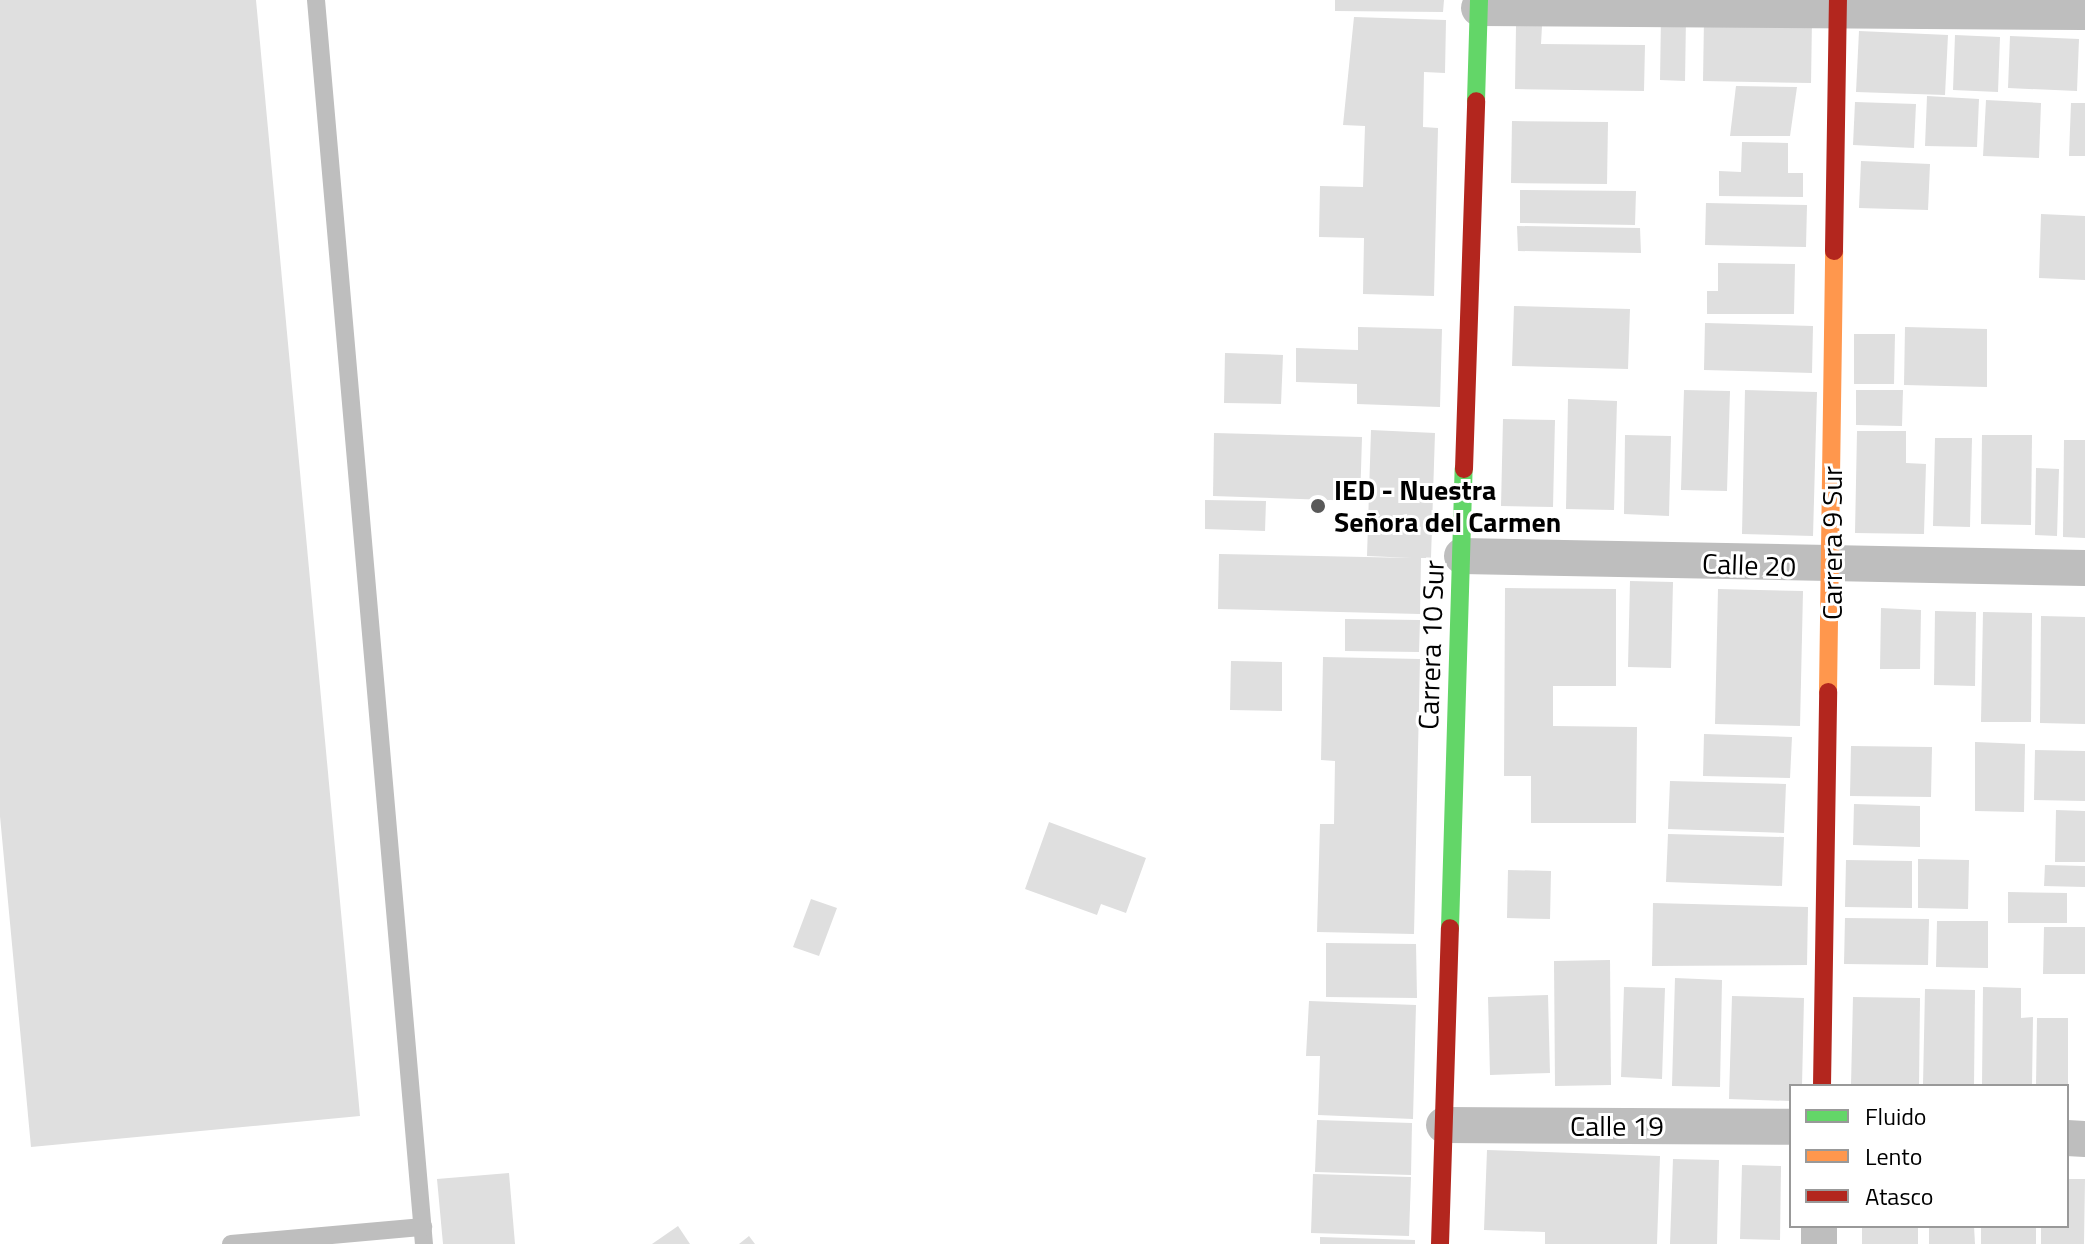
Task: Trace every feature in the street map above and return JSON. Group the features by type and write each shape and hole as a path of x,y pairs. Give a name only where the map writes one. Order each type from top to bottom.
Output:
{"street":[{"path":"1479,4 1838,6 2085,12"},
{"name":"Carrera 10 Sur","path":"1440,1244 1479,4"},
{"name":"Carrera 9 Sur","path":"1822,1084 1838,6"},
{"name":"Calle 20","path":"1462,556 1832,568 2085,568"},
{"name":"Calle 19","path":"1444,1125 1789,1127"}],"lane":[{"path":"231,1244 424,1235 316,0"}],"building":[{"path":"0,0 256,0 360,1116 31,1147 0,816"},
{"path":"1335,0 1444,0 1443,12 1335,11"},
{"path":"1354,17 1446,20 1445,73 1424,72 1423,127 1438,128 1434,296 1363,294 1364,238 1319,237 1320,186 1363,187 1365,126 1343,125"},
{"path":"1661,17 1686,18 1685,81 1660,80"},
{"path":"1704,19 1812,20 1811,83 1703,81"},
{"path":"1516,26 1542,26 1541,44 1645,45 1644,91 1515,89"},
{"path":"1859,31 1948,35 1945,95 1856,92"},
{"path":"1955,35 2000,37 1998,92 1953,90"},
{"path":"2010,36 2079,39 2077,91 2008,88"},
{"path":"1736,86 1797,87 1790,136 1730,136"},
{"path":"1927,96 1979,99 1977,147 1925,146"},
{"path":"1986,100 2041,103 2039,158 1983,156"},
{"path":"1855,102 1916,104 1914,148 1853,145"},
{"path":"2071,103 2085,103 2085,156 2069,156"},
{"path":"1512,121 1608,122 1607,184 1511,183"},
{"path":"1742,142 1788,143 1788,173 1803,173 1803,197 1719,196 1719,171 1741,172"},
{"path":"1861,161 1930,164 1928,210 1859,208"},
{"path":"1520,190 1636,191 1635,225 1520,223"},
{"path":"1706,203 1807,205 1806,247 1705,245"},
{"path":"2041,214 2085,216 2085,280 2039,278"},
{"path":"1517,226 1640,228 1641,253 1518,251"},
{"path":"1718,263 1795,264 1794,314 1707,314 1707,291 1718,291"},
{"path":"1514,306 1630,309 1628,369 1512,366"},
{"path":"1705,323 1813,326 1812,373 1704,370"},
{"path":"1358,327 1442,329 1440,407 1357,404 1357,384 1296,382 1296,348 1358,350"},
{"path":"1905,327 1987,329 1987,387 1904,385"},
{"path":"1854,334 1895,334 1894,384 1854,384"},
{"path":"1225,353 1283,355 1281,404 1224,403"},
{"path":"1684,390 1730,391 1727,491 1681,490"},
{"path":"1745,390 1817,392 1813,536 1742,534"},
{"path":"1856,390 1903,390 1902,426 1856,425"},
{"path":"1568,399 1617,401 1614,510 1566,509"},
{"path":"1503,419 1555,420 1553,507 1501,506"},
{"path":"1371,430 1435,433 1431,558 1421,558 1420,614 1218,609 1219,554 1412,558 1367,556"},
{"path":"1857,431 1906,431 1906,463 1926,464 1924,534 1855,533"},
{"path":"1214,433 1362,437 1360,501 1213,496"},
{"path":"1625,435 1671,436 1669,516 1624,514"},
{"path":"1982,435 2032,435 2031,525 1981,524"},
{"path":"1935,438 1972,438 1970,527 1933,526"},
{"path":"2064,440 2085,440 2085,538 2063,537"},
{"path":"2036,468 2059,469 2057,536 2035,535"},
{"path":"1205,500 1266,501 1265,531 1205,529"},
{"path":"1630,581 1673,582 1671,668 1628,667"},
{"path":"1505,588 1616,589 1616,686 1553,686 1553,726 1637,727 1636,823 1531,823 1531,776 1504,776"},
{"path":"1718,589 1803,591 1800,726 1715,724"},
{"path":"1881,608 1921,610 1920,669 1880,669"},
{"path":"1935,611 1976,612 1975,686 1934,685"},
{"path":"1983,612 2032,613 2031,722 1981,722"},
{"path":"2041,616 2085,617 2085,724 2040,723"},
{"path":"1345,619 1420,620 1419,652 1345,651"},
{"path":"1323,657 1420,659 1414,934 1317,932 1320,824 1334,824 1335,761 1321,760"},
{"path":"1231,661 1282,662 1282,711 1230,710"},
{"path":"1704,734 1792,737 1790,778 1703,776"},
{"path":"1975,742 2025,744 2024,812 1975,811"},
{"path":"1851,746 1932,747 1931,797 1850,796"},
{"path":"2035,750 2085,751 2085,801 2034,800"},
{"path":"1670,781 1786,784 1784,833 1668,829"},
{"path":"1854,804 1920,806 1920,847 1853,845"},
{"path":"2056,810 2085,811 2085,862 2055,862"},
{"path":"1049,822 1146,858 1126,913 1101,904 1097,915 1025,889"},
{"path":"1668,834 1784,837 1782,886 1666,882"},
{"path":"1918,859 1969,860 1968,909 1918,908"},
{"path":"1846,860 1912,861 1912,908 1845,907"},
{"path":"2045,865 2085,866 2085,887 2044,886"},
{"path":"1508,870 1551,871 1550,919 1507,918"},
{"path":"2008,892 2067,893 2067,923 2008,923"},
{"path":"811,899 837,908 819,956 793,947"},
{"path":"1653,903 1808,907 1807,965 1652,966"},
{"path":"1845,918 1929,919 1928,965 1844,964"},
{"path":"1937,921 1988,921 1988,968 1936,967"},
{"path":"2044,927 2085,927 2085,974 2043,974"},
{"path":"1326,943 1416,944 1417,998 1326,997"},
{"path":"1610,960 1611,1085 1555,1086 1554,961"},
{"path":"1675,978 1722,980 1720,1087 1672,1086"},
{"path":"1624,987 1665,988 1662,1079 1621,1077"},
{"path":"1983,987 2021,988 2021,1018 2033,1017 2032,1084 1982,1084"},
{"path":"1925,989 1975,990 1974,1084 1923,1084"},
{"path":"1548,995 1550,1073 1490,1075 1488,997"},
{"path":"1732,996 1804,998 1802,1084 1789,1084 1789,1101 1729,1099"},
{"path":"1853,997 1920,998 1919,1084 1851,1084"},
{"path":"1309,1001 1416,1005 1413,1119 1318,1115 1320,1056 1306,1056"},
{"path":"2037,1018 2068,1018 2068,1084 2036,1084"},
{"path":"1317,1120 1412,1123 1411,1175 1315,1172"},
{"path":"1487,1150 1660,1156 1657,1244 1545,1244 1545,1232 1484,1230"},
{"path":"1673,1159 1719,1160 1717,1244 1670,1244"},
{"path":"1742,1165 1781,1166 1780,1240 1740,1239"},
{"path":"509,1173 515,1244 443,1244 437,1179"},
{"path":"1313,1174 1411,1177 1409,1236 1311,1233"},
{"path":"2069,1179 2085,1179 2084,1244 2041,1244 2041,1228 2069,1228"},
{"path":"678,1226 690,1244 652,1244"},
{"path":"1862,1228 1918,1228 1918,1244 1862,1244"},
{"path":"1929,1228 1974,1228 1975,1244 1929,1244"},
{"path":"1981,1228 2036,1228 2036,1244 1981,1244"},
{"path":"749,1236 755,1244 739,1244"},
{"path":"1320,1237 1415,1240 1415,1244 1320,1244"}],"traffic: fast":[{"path":"1476,101 1479,0"},
{"path":"1450,928 1464,469"}],"traffic: slow":[{"path":"1828,692 1834,251"}],"traffic: jam":[{"path":"1834,251 1838,0"},
{"path":"1464,469 1476,101"},
{"path":"1822,1084 1828,692"},
{"path":"1440,1244 1450,928"}],"place":[{"name":"IED - Nuestra Señora del Carmen","path":"1318,506"}]}
